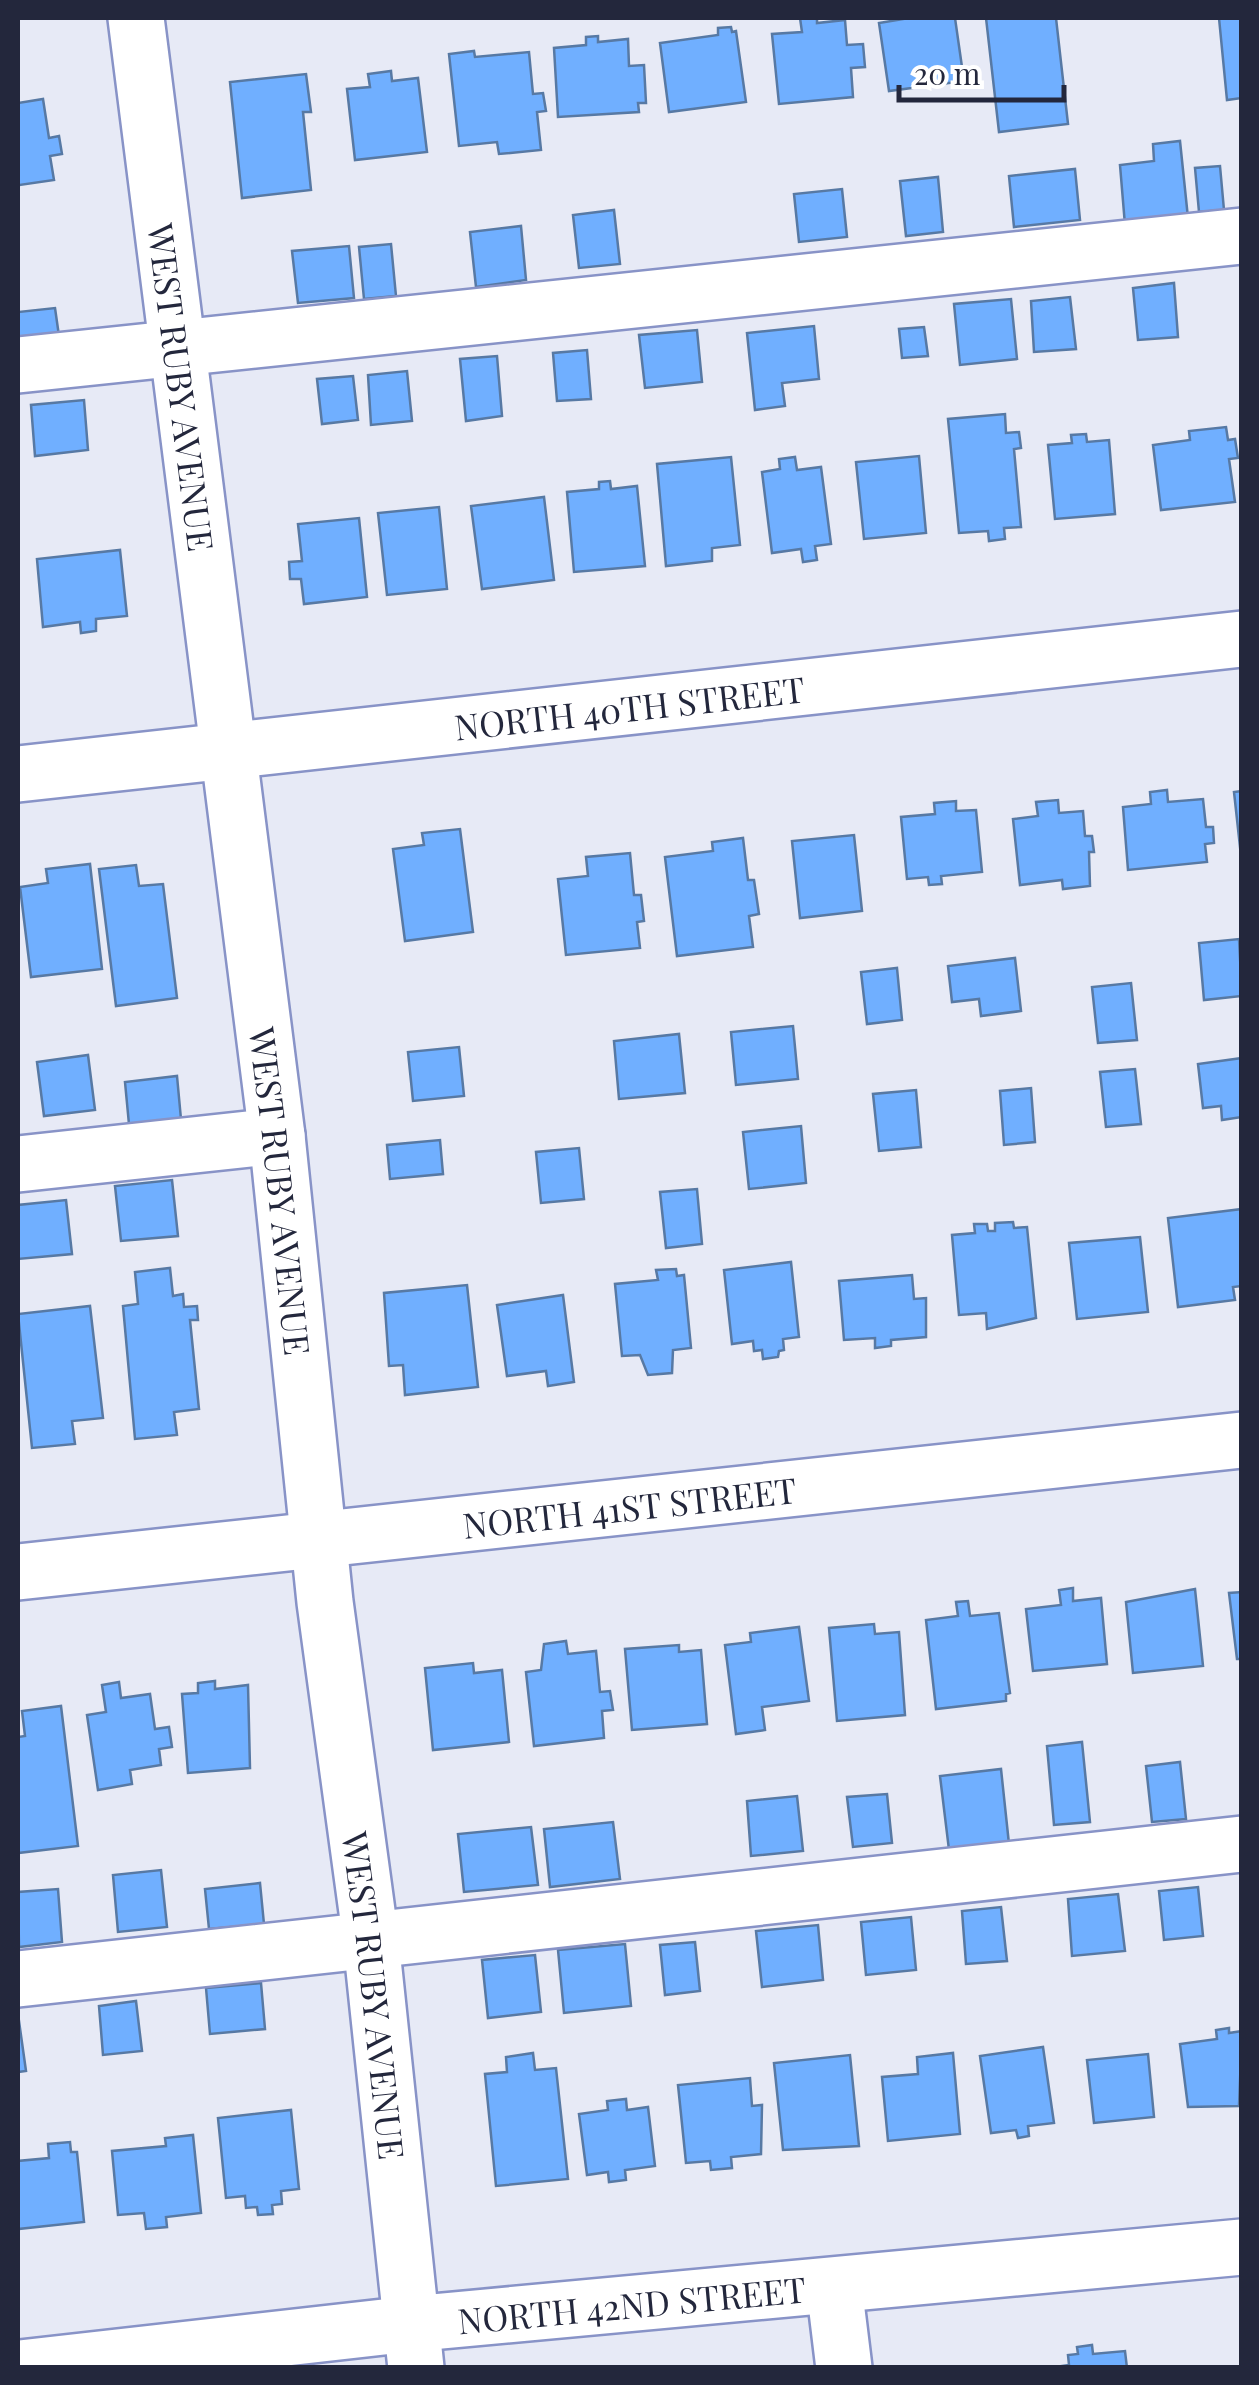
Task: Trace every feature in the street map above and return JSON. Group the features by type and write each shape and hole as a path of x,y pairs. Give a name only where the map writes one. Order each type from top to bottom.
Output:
{"street":[{"name":"WEST RUBY AVENUE","path":"136,18 278,1136 320,1540 371,1941 413,2346"},
{"path":"18,365 1242,236"},
{"name":"NORTH 40TH STREET","path":"18,774 1242,639"},
{"path":"18,1164 278,1136"},
{"name":"NORTH 41ST STREET","path":"18,1572 1242,1440"},
{"path":"18,1979 1242,1844"},
{"name":"NORTH 42ND STREET","path":"20,2368 413,2346 834,2286 1241,2249"},
{"path":"834,2286 844,2368"}],"building":[{"path":"800,18 817,18 817,23 845,20 847,45 863,44 865,67 851,68 853,97 779,104 772,34 802,32"},
{"path":"909,18 955,18 964,81 889,91 879,23"},
{"path":"986,18 1056,18 1068,124 999,132"},
{"path":"1219,18 1242,18 1242,98 1227,100"},
{"path":"731,27 732,32 736,31 746,102 669,112 660,43 718,35 718,28"},
{"path":"598,36 598,42 628,39 629,66 644,65 646,103 638,103 639,112 558,117 554,48 586,45 586,37"},
{"path":"474,51 475,57 529,52 533,94 543,93 546,111 537,112 541,150 499,154 497,142 459,146 449,54"},
{"path":"391,71 392,81 418,78 427,152 355,160 347,89 370,87 368,74"},
{"path":"306,74 311,112 303,112 311,190 242,198 230,82"},
{"path":"43,99 49,138 59,136 62,154 50,156 54,180 19,185 18,193 18,103"},
{"path":"1180,141 1188,218 1125,225 1120,165 1154,161 1153,144"},
{"path":"1220,166 1224,210 1199,212 1195,168"},
{"path":"1075,169 1080,220 1014,227 1009,176"},
{"path":"938,177 943,232 906,236 900,181"},
{"path":"842,189 847,237 799,242 794,194"},
{"path":"614,210 620,264 579,268 573,215"},
{"path":"521,226 526,280 476,287 470,232"},
{"path":"391,244 396,296 364,299 359,247"},
{"path":"349,246 354,298 298,303 292,251"},
{"path":"1174,283 1178,337 1138,340 1133,288"},
{"path":"1070,297 1076,349 1034,352 1031,301"},
{"path":"1011,299 1017,359 960,365 954,304"},
{"path":"55,308 59,336 18,341 18,312"},
{"path":"814,326 819,379 782,383 785,406 755,410 747,333"},
{"path":"924,327 928,356 902,358 899,329"},
{"path":"697,330 702,382 645,388 639,335"},
{"path":"587,350 591,399 557,401 553,353"},
{"path":"497,356 502,416 466,421 460,359"},
{"path":"407,371 412,421 371,425 368,375"},
{"path":"353,376 358,420 322,424 317,379"},
{"path":"84,400 88,450 35,456 31,405"},
{"path":"1005,414 1006,433 1019,432 1021,448 1014,449 1021,527 1004,528 1005,539 989,541 988,531 959,533 948,419"},
{"path":"1226,427 1228,440 1235,439 1238,458 1229,459 1235,502 1161,510 1153,445 1190,440 1189,431"},
{"path":"1086,434 1087,442 1109,440 1115,514 1055,519 1048,445 1072,443 1071,435"},
{"path":"919,456 926,533 864,539 856,462"},
{"path":"731,457 740,545 712,548 712,561 666,566 657,464"},
{"path":"795,457 797,470 821,467 831,544 815,546 817,560 803,562 801,549 772,553 762,472 780,469 779,459"},
{"path":"610,481 611,489 637,486 645,566 574,572 567,492 599,489 599,482"},
{"path":"544,497 554,580 482,589 471,506"},
{"path":"439,507 447,589 387,595 378,513"},
{"path":"359,518 367,597 304,604 301,579 290,579 289,562 302,561 298,524"},
{"path":"120,550 127,616 96,619 96,631 81,633 80,622 43,627 37,559"},
{"path":"1167,790 1168,802 1203,799 1206,827 1213,827 1214,843 1205,844 1207,862 1128,870 1123,807 1151,804 1150,792"},
{"path":"1242,791 1242,856 1241,856 1234,792"},
{"path":"1058,800 1059,813 1083,811 1085,836 1092,836 1094,852 1089,852 1090,886 1063,889 1062,880 1020,885 1013,819 1038,816 1036,802"},
{"path":"956,801 956,811 976,810 982,872 941,876 942,884 929,885 928,877 907,879 901,817 935,814 934,803"},
{"path":"460,829 473,932 405,941 393,849 424,845 422,833"},
{"path":"854,835 862,911 800,918 792,841"},
{"path":"743,838 748,880 754,880 759,914 749,916 753,947 677,956 665,857 713,851 712,842"},
{"path":"630,853 634,895 641,895 644,921 637,922 640,948 566,955 558,879 588,876 586,857"},
{"path":"90,864 102,969 31,977 20,887 48,883 46,869"},
{"path":"136,865 139,886 163,884 177,998 116,1006 99,869"},
{"path":"1239,939 1242,996 1204,1000 1199,943"},
{"path":"1015,958 1021,1011 981,1016 979,999 952,1002 948,966"},
{"path":"897,968 902,1020 867,1024 861,972"},
{"path":"1131,983 1137,1040 1098,1043 1092,987"},
{"path":"793,1026 798,1079 736,1085 731,1032"},
{"path":"679,1034 685,1093 619,1099 614,1041"},
{"path":"459,1047 464,1096 413,1101 408,1052"},
{"path":"88,1055 95,1110 44,1116 37,1062"},
{"path":"1242,1058 1242,1117 1222,1120 1221,1106 1203,1108 1198,1064"},
{"path":"1135,1069 1141,1124 1106,1127 1100,1072"},
{"path":"177,1076 182,1130 130,1135 125,1082"},
{"path":"1031,1088 1035,1142 1004,1145 1000,1091"},
{"path":"916,1090 921,1147 879,1151 873,1094"},
{"path":"801,1126 806,1183 749,1189 743,1132"},
{"path":"440,1140 443,1174 390,1179 387,1145"},
{"path":"579,1148 584,1199 541,1203 536,1152"},
{"path":"172,1180 178,1236 121,1241 115,1186"},
{"path":"697,1189 702,1244 666,1248 660,1192"},
{"path":"66,1200 72,1254 18,1259 18,1205"},
{"path":"1242,1209 1242,1286 1233,1287 1235,1300 1178,1307 1168,1218"},
{"path":"1013,1222 1014,1228 1027,1227 1036,1318 987,1329 986,1313 959,1315 952,1235 975,1233 974,1224 987,1224 988,1231 995,1231 995,1223"},
{"path":"1140,1237 1148,1312 1077,1319 1069,1243"},
{"path":"791,1262 799,1337 783,1339 784,1350 779,1351 778,1357 763,1359 762,1350 754,1351 753,1341 732,1344 724,1270"},
{"path":"170,1268 173,1296 183,1294 184,1307 197,1306 198,1320 190,1320 199,1409 174,1412 177,1435 135,1439 123,1306 138,1304 135,1272"},
{"path":"676,1269 677,1276 684,1275 691,1348 673,1350 672,1373 648,1375 640,1355 622,1356 615,1284 658,1280 656,1270"},
{"path":"912,1275 914,1299 926,1298 926,1337 891,1340 891,1346 875,1348 875,1338 844,1340 839,1281"},
{"path":"467,1285 478,1387 405,1395 403,1365 389,1366 384,1293"},
{"path":"563,1295 574,1382 548,1386 546,1371 507,1376 497,1305"},
{"path":"90,1306 103,1418 72,1421 75,1444 32,1448 18,1314"},
{"path":"1073,1588 1073,1601 1101,1598 1107,1664 1033,1671 1026,1609 1061,1605 1059,1590"},
{"path":"1195,1589 1203,1666 1133,1673 1126,1602"},
{"path":"1242,1592 1242,1659 1237,1659 1229,1593"},
{"path":"968,1601 970,1616 999,1613 1010,1693 1006,1694 1006,1701 936,1709 926,1620 958,1616 956,1602"},
{"path":"874,1624 875,1634 899,1632 905,1715 837,1721 829,1628"},
{"path":"799,1627 809,1701 762,1707 765,1730 736,1734 725,1645 751,1642 750,1633"},
{"path":"566,1641 568,1654 596,1651 600,1692 610,1691 613,1710 602,1711 604,1738 534,1746 526,1672 541,1670 544,1644"},
{"path":"679,1645 679,1652 701,1650 707,1724 632,1730 625,1649"},
{"path":"473,1663 474,1673 502,1670 509,1742 433,1750 425,1668"},
{"path":"215,1681 215,1689 248,1685 250,1768 188,1773 182,1694 198,1693 198,1683"},
{"path":"119,1682 121,1698 150,1694 155,1729 169,1727 172,1747 159,1749 161,1765 130,1770 132,1784 98,1790 87,1715 106,1712 102,1685"},
{"path":"61,1706 78,1846 18,1853 18,1737 25,1736 22,1711"},
{"path":"1082,1742 1090,1822 1054,1825 1047,1746"},
{"path":"1180,1762 1186,1819 1152,1822 1146,1766"},
{"path":"1001,1769 1009,1844 949,1850 940,1776"},
{"path":"887,1794 892,1843 853,1847 847,1797"},
{"path":"797,1796 803,1851 751,1856 747,1801"},
{"path":"613,1822 620,1879 550,1887 544,1829"},
{"path":"531,1827 538,1885 464,1892 458,1834"},
{"path":"161,1870 167,1927 118,1932 113,1875"},
{"path":"260,1883 264,1924 209,1929 205,1889"},
{"path":"1198,1887 1203,1936 1164,1940 1159,1891"},
{"path":"58,1889 62,1942 19,1947 18,1892"},
{"path":"1118,1894 1125,1951 1072,1956 1068,1899"},
{"path":"1001,1907 1007,1961 966,1964 962,1911"},
{"path":"911,1917 916,1970 866,1975 861,1922"},
{"path":"818,1925 823,1980 762,1987 756,1931"},
{"path":"695,1942 700,1991 665,1995 660,1945"},
{"path":"625,1944 631,2006 564,2013 558,1950"},
{"path":"535,1955 541,2012 488,2018 482,1960"},
{"path":"261,1983 265,2029 210,2034 206,1988"},
{"path":"136,2001 142,2051 103,2055 99,2006"},
{"path":"18,2014 26,2071 18,2072"},
{"path":"1229,2028 1229,2033 1242,2031 1239,2106 1188,2107 1180,2044 1217,2039 1216,2030"},
{"path":"1043,2047 1054,2123 1028,2126 1029,2136 1018,2138 1016,2130 991,2133 980,2056"},
{"path":"533,2053 535,2070 556,2068 568,2179 496,2186 485,2074 507,2072 506,2057"},
{"path":"953,2053 960,2134 888,2141 882,2077 918,2074 917,2057"},
{"path":"1148,2054 1154,2117 1094,2123 1087,2060"},
{"path":"850,2055 859,2146 783,2150 774,2063"},
{"path":"750,2078 752,2106 762,2105 761,2154 731,2157 732,2168 711,2170 710,2161 686,2163 678,2085"},
{"path":"626,2099 627,2110 648,2107 655,2166 625,2170 626,2180 609,2182 608,2172 587,2175 579,2114 608,2110 607,2101"},
{"path":"291,2110 299,2189 281,2191 282,2204 272,2205 273,2214 258,2215 257,2207 246,2208 245,2196 226,2198 218,2118"},
{"path":"193,2135 201,2213 166,2217 167,2227 146,2229 144,2213 118,2215 112,2151 166,2146 165,2138"},
{"path":"70,2142 71,2152 77,2152 84,2222 18,2229 18,2161 49,2158 48,2144"},
{"path":"1092,2345 1093,2354 1125,2351 1127,2368 1048,2368 1069,2365 1068,2355 1078,2354 1077,2347"}]}
